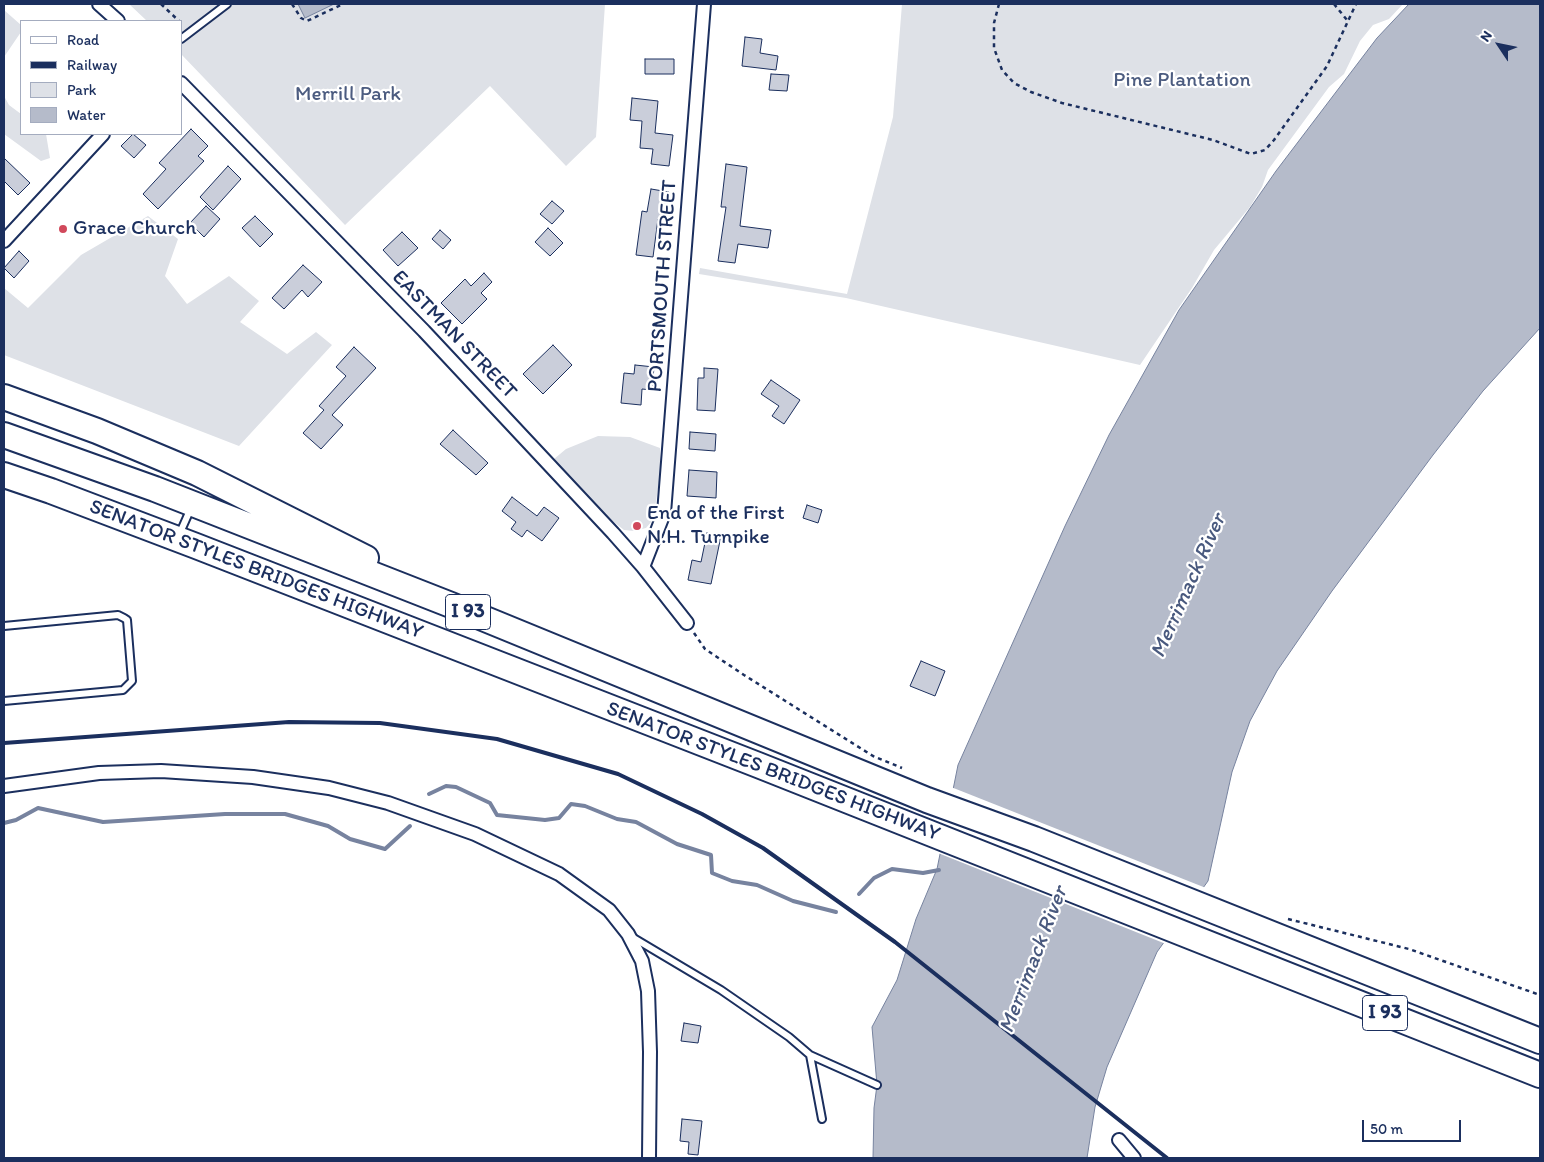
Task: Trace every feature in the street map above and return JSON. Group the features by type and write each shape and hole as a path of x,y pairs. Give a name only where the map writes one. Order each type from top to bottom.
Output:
{"highway":[{"path":"4,397 97,431 198,473 324,535 451,605"},
{"name":"I 93","path":"4,435 193,504 451,605 927,800 1540,1041"},
{"name":"SENATOR STYLES BRIDGES HIGHWAY","path":"4,475 178,539 1540,1075"}],"street":[{"path":"99,4 117,20"},
{"name":"PORTSMOUTH STREET","path":"643,567 664,513 704,4"},
{"name":"EASTMAN STREET","path":"182,84 420,326 643,567 687,623"},
{"path":"4,241 102,135"},
{"path":"4,786 99,773 161,770 253,777 328,788 388,803 475,834 531,860 597,899 609,910 628,934 642,961 648,991 650,1052 649,1158"},
{"path":"1119,1140 1134,1158"}],"lane":[{"path":"182,38 228,4"},
{"path":"178,539 193,504"},
{"path":"4,626 118,616 124,618 128,620 132,681 123,690 4,702"},
{"path":"628,934 721,990 789,1037 810,1055 877,1086"},
{"path":"810,1055 822,1119"}],"path":[{"path":"161,4 178,20"},
{"path":"292,4 301,18 307,21 343,4"},
{"path":"999,4 994,24 994,48 1002,70 1014,83 1031,92 1062,103 1214,140 1251,154 1265,150 1274,140 1327,66 1356,4"},
{"path":"1334,4 1347,21"},
{"path":"687,623 705,649 873,756 908,772"},
{"path":"1281,918 1409,949 1540,995"}],"green space":[{"name":"Merrill Park","path":"129,4 605,4 596,137 566,166 490,86 345,225 182,55 182,20 146,20"},
{"name":"Pine Plantation","path":"902,4 1403,4 1389,19 1373,25 1360,41 1344,74 1329,87 1268,170 1262,187 1250,207 1214,250 1192,288 1140,365 846,298 699,274 700,268 847,294 893,117"},
{"path":"4,10 20,24 20,33 4,57"},
{"path":"4,96 9,105 20,113 20,135 46,135 50,158 41,161 4,134"},
{"path":"148,216 178,239 165,276 187,304 229,276 259,301 240,322 287,354 316,332 332,345 239,446 4,355 4,288 28,308 81,255"},
{"path":"598,436 630,437 660,448 660,475 655,508 652,521 646,528 634,531 624,530 610,519 554,459 566,449"}],"water":[{"path":"298,4 334,4 305,18"},
{"name":"Merrimack River","path":"1409,4 1540,4 1540,328 1483,391 1433,455 1332,591 1277,671 1250,721 1232,772 1208,881 1157,952 1107,1067 1095,1107 1087,1158 873,1158 874,1108 877,1085 872,1027 897,980 916,919 937,869 958,765 1065,526 1109,435 1179,310 1276,171 1377,38"}],"pier":[{"path":"951,787 1206,888 1166,944 938,853"}],"building":[{"path":"745,37 762,39 760,53 778,56 776,70 742,66"},
{"path":"645,59 674,59 674,74 645,74"},
{"path":"771,74 789,75 787,91 769,90"},
{"path":"632,98 658,101 655,133 673,135 669,166 651,164 653,149 640,148 642,121 630,120"},
{"path":"191,129 208,146 198,156 204,161 158,209 143,194 166,169 159,163"},
{"path":"132,135 146,145 134,158 121,146"},
{"path":"4,158 30,183 18,195 4,181"},
{"path":"726,164 747,167 740,226 771,230 768,248 738,244 735,263 718,261 726,207 721,207"},
{"path":"228,166 241,179 213,210 200,197"},
{"path":"651,189 669,192 665,220 658,219 653,257 636,255 642,211 647,212"},
{"path":"552,201 564,211 552,224 540,214"},
{"path":"206,206 220,219 204,237 190,223"},
{"path":"255,216 273,234 260,247 242,228"},
{"path":"548,228 563,243 550,256 535,242"},
{"path":"440,230 451,240 443,249 432,239"},
{"path":"402,232 418,248 398,266 383,250"},
{"path":"19,251 29,261 14,278 4,268"},
{"path":"303,265 322,282 308,297 302,290 284,309 272,298"},
{"path":"484,273 492,282 481,293 487,299 462,324 441,303 465,279 471,286"},
{"path":"553,345 572,365 543,394 523,374"},
{"path":"354,347 376,368 332,415 343,425 321,449 303,433 324,410 319,406 346,376 336,367"},
{"path":"635,365 654,367 652,390 642,389 641,405 621,403 624,373 634,374"},
{"path":"704,368 718,369 715,411 697,410 698,378 704,378"},
{"path":"771,380 800,400 784,424 772,416 779,406 761,394"},
{"path":"453,430 488,463 476,475 440,444"},
{"path":"690,432 716,434 715,451 689,449"},
{"path":"689,470 717,472 716,498 687,496"},
{"path":"512,497 537,516 544,507 559,518 542,541 527,530 522,537 511,529 516,522 502,511"},
{"path":"807,505 822,510 818,523 803,518"},
{"path":"707,533 721,536 711,584 688,580 692,560 701,562"},
{"path":"921,661 945,671 935,696 910,686"},
{"path":"684,1023 701,1026 698,1043 681,1041"},
{"path":"682,1119 702,1121 698,1155 688,1154 689,1142 680,1141"}],"waterway":[{"path":"429,794 446,786 456,787 490,803 497,815 545,820 559,818 571,804 585,806 617,819 636,822 677,844 711,855 712,873 732,881 757,885 793,901 836,912"},
{"path":"4,823 16,820 38,808 103,822 225,814 285,814 328,826 350,839 385,849 410,826"},
{"path":"859,894 874,878 892,869 923,873 939,870"}],"railway":[{"path":"4,743 289,722 380,723 497,739 618,774 702,814 763,848 895,942 1167,1158"}],"place":[{"name":"Grace Church","path":"63,229"},
{"name":"End of the First N.H. Turnpike","path":"637,526"}]}
